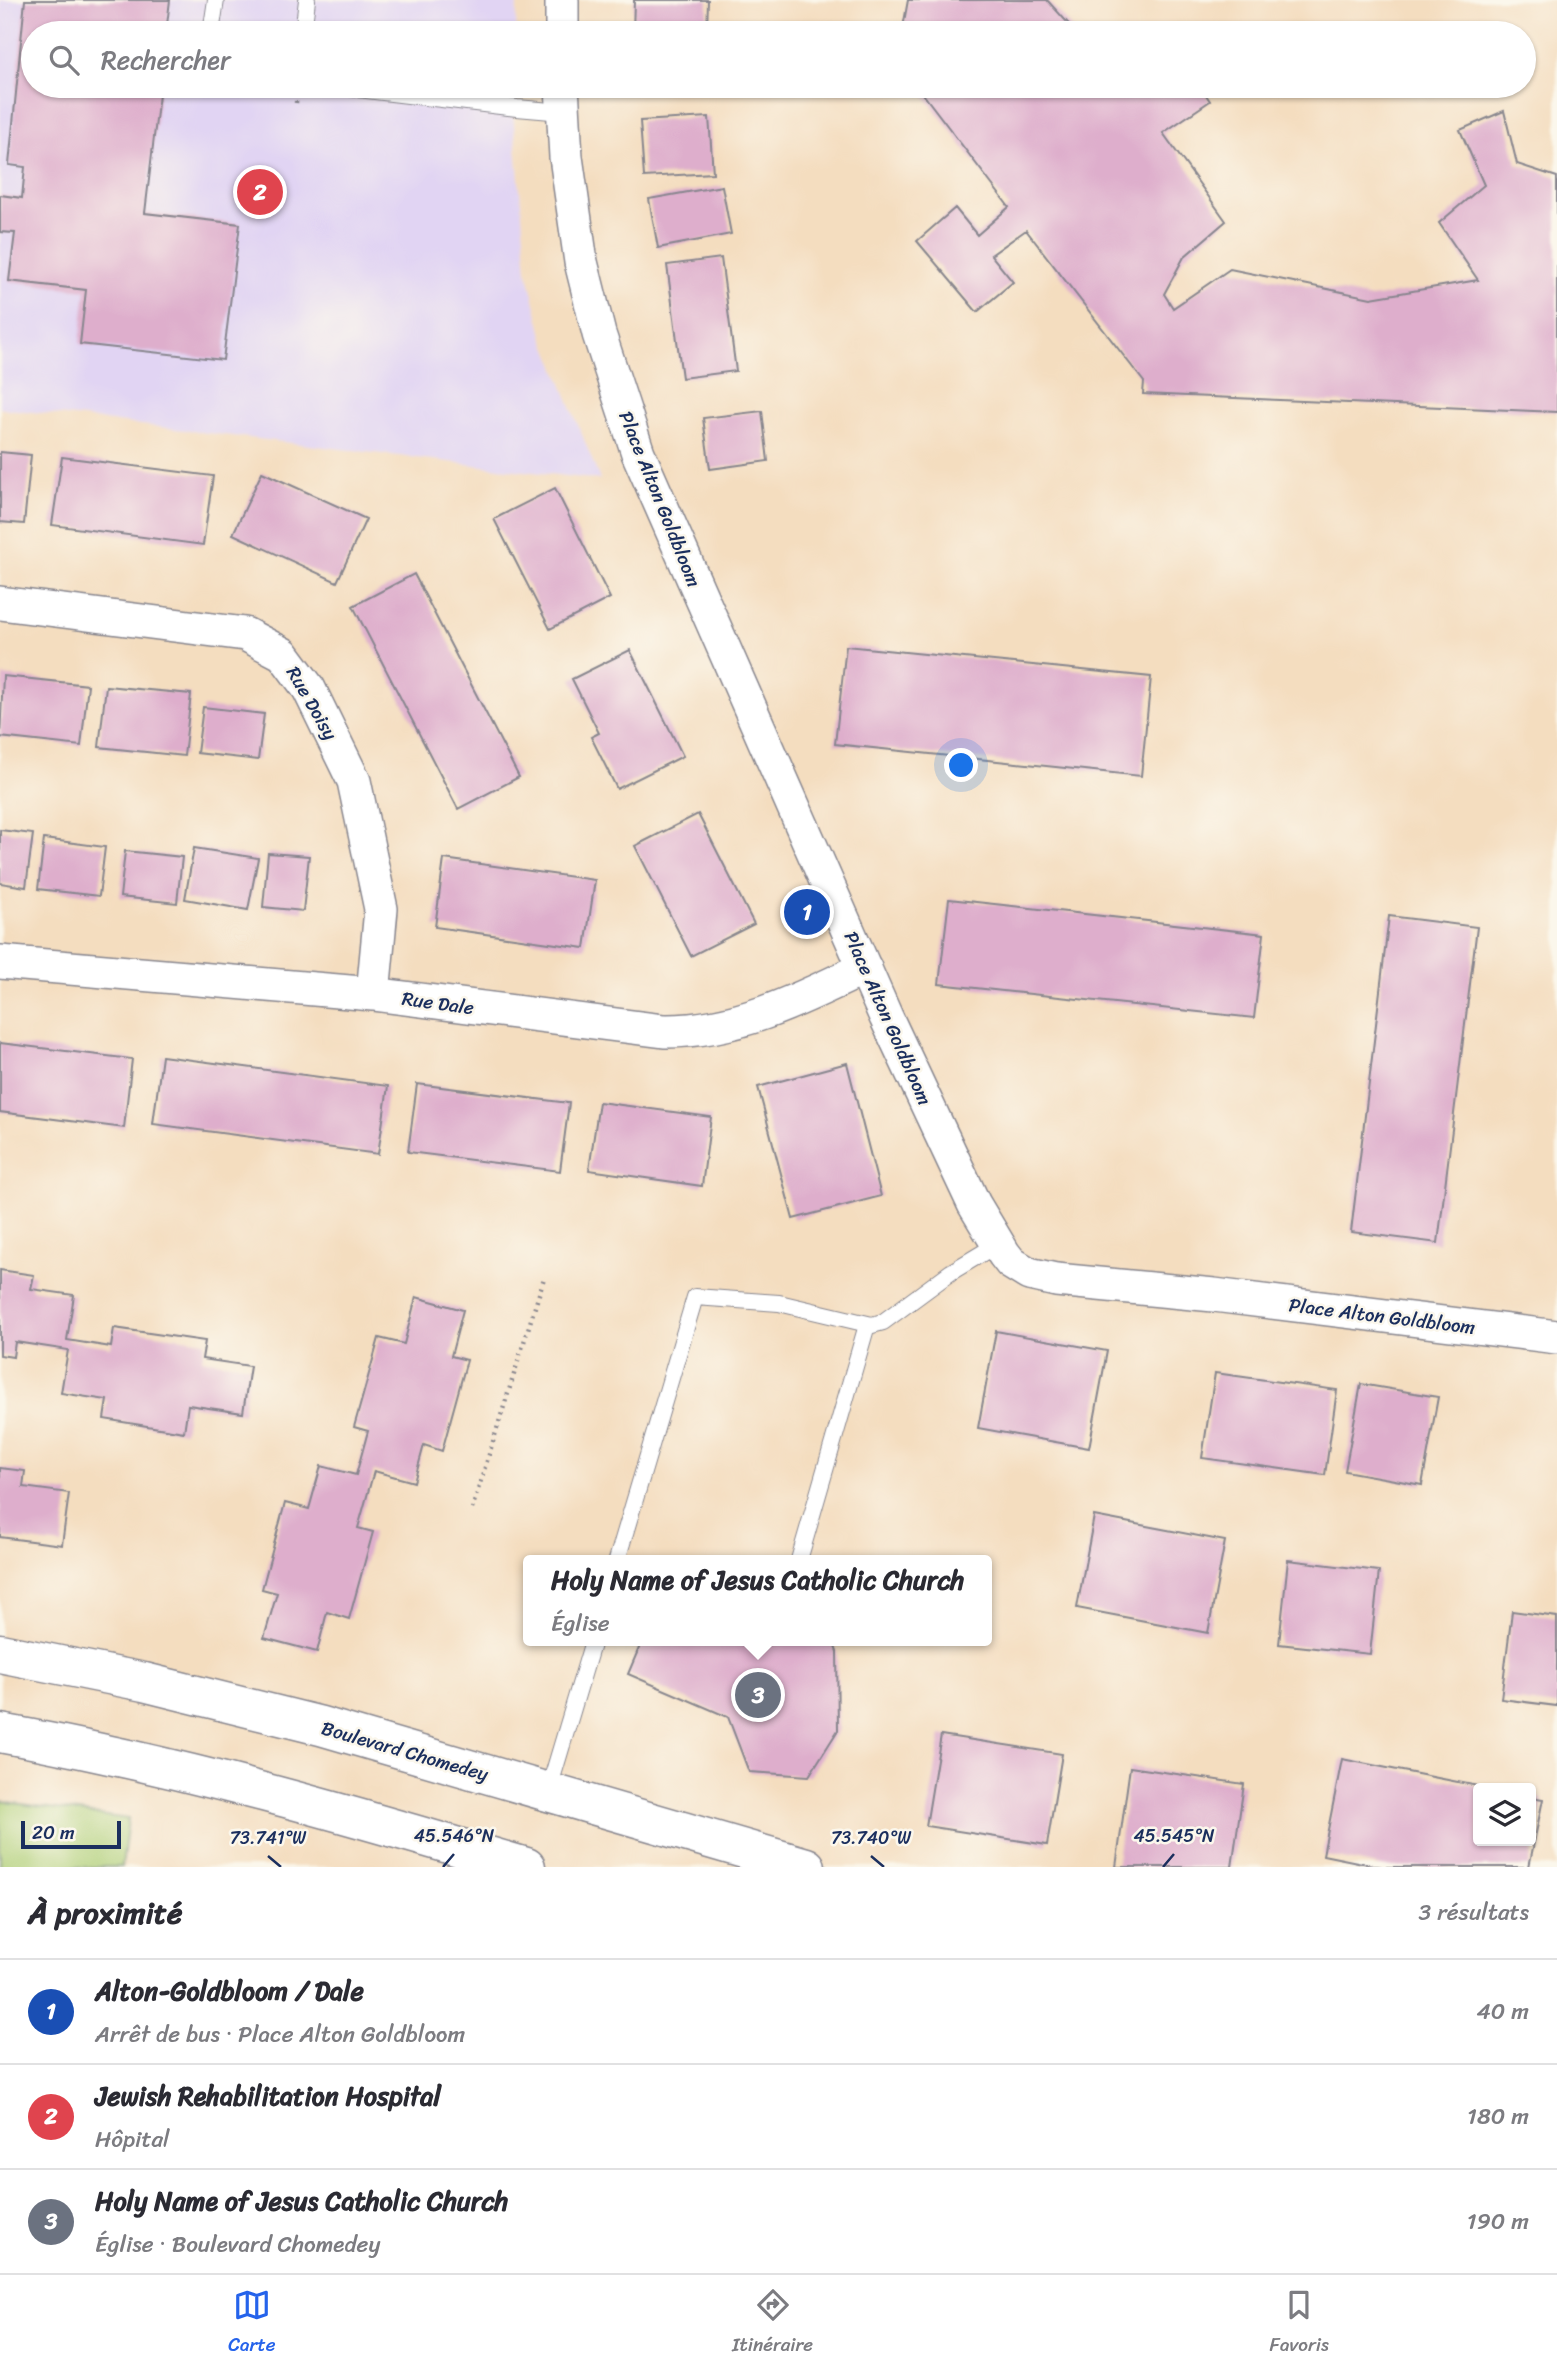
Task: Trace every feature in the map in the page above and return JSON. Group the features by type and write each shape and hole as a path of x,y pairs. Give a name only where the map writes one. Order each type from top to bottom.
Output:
{"street":[{"path":"562,0 562,21"},
{"name":"Place Alton Goldbloom","path":"563,99 571,194 589,299 638,453 864,968 974,1204 996,1244 1019,1268 1029,1274 1056,1280 1214,1295 1557,1337"},
{"name":"Rue Doisy","path":"0,603 245,634 283,654 309,689 354,781 381,909 373,994"},
{"name":"Rue Dale","path":"0,962 373,994 640,1030 687,1031 734,1023 762,1014 815,993 864,968"},
{"name":"Boulevard Chomedey","path":"0,1653 144,1682 256,1709 806,1867"},
{"path":"0,1733 140,1760 225,1781 526,1867"}],"lane":[{"path":"213,21 216,0"},
{"path":"304,21 307,0"},
{"path":"433,98 517,108 563,99"},
{"path":"618,1555 695,1297 779,1303 867,1325 883,1322 951,1272 996,1244"},
{"path":"800,1555 867,1325"},
{"path":"548,1792 592,1646"}],"path":[{"path":"296,103 297,98"},
{"path":"472,1509 544,1278"}],"shaded area":[{"path":"0,0 517,0 516,21 21,21 21,98 514,98 527,271 543,336 600,480 0,408"}],"green space":[{"path":"0,1801 128,1819 122,1867 0,1867"}],"building":[{"path":"25,0 170,0 167,21 23,21"},
{"path":"634,0 708,0 707,21 633,21"},
{"path":"908,0 1047,0 1066,21 904,21"},
{"path":"21,41 21,98 159,98 145,213 240,224 223,360 80,344 86,290 9,281 15,233 0,232 0,195 22,198 25,167 9,165"},
{"path":"926,98 1208,98 1210,101 1163,133 1226,221 1184,257 1164,294 1173,308 1230,269 1371,298 1478,280 1439,223 1484,185 1460,130 1504,111 1517,164 1557,177 1557,412 1143,394 1144,382 1026,230 991,255 1013,282 977,312 917,241 955,208 977,235 1009,207"},
{"path":"709,117 713,173 644,177 640,121"},
{"path":"722,186 731,234 658,248 649,199"},
{"path":"721,258 736,371 682,378 667,265"},
{"path":"762,411 768,461 710,469 703,418"},
{"path":"0,452 31,455 24,524 0,522"},
{"path":"62,457 213,476 203,545 52,525"},
{"path":"262,472 366,519 337,582 233,534"},
{"path":"555,488 610,598 550,629 494,519"},
{"path":"414,574 519,777 458,809 353,606"},
{"path":"846,646 1151,677 1141,776 835,744"},
{"path":"630,650 683,756 617,789 591,737 599,733 572,679"},
{"path":"3,676 88,685 81,746 0,737"},
{"path":"106,686 191,694 184,756 99,747"},
{"path":"203,707 264,714 258,760 197,753"},
{"path":"698,814 754,924 691,956 635,846"},
{"path":"0,830 33,834 26,887 0,883"},
{"path":"44,839 105,847 99,896 38,889"},
{"path":"194,848 258,858 248,910 185,899"},
{"path":"125,851 182,857 177,903 120,897"},
{"path":"268,853 309,856 303,911 263,907"},
{"path":"444,859 595,880 585,948 435,927"},
{"path":"949,899 1264,934 1254,1018 939,984"},
{"path":"1389,916 1477,927 1438,1243 1351,1232"},
{"path":"0,1043 132,1059 124,1128 0,1112"},
{"path":"162,1056 388,1086 378,1154 153,1124"},
{"path":"847,1063 881,1196 793,1219 758,1087"},
{"path":"417,1084 569,1103 560,1171 408,1152"},
{"path":"599,1102 711,1117 702,1186 589,1170"},
{"path":"0,1270 34,1275 31,1289 74,1295 67,1340 111,1347 114,1328 205,1341 202,1359 250,1366 243,1413 188,1405 184,1432 104,1419 107,1400 61,1393 68,1350 15,1342 13,1357 0,1355"},
{"path":"416,1297 463,1310 451,1356 467,1360 442,1451 424,1445 414,1482 374,1471 358,1528 373,1532 349,1619 327,1612 317,1652 264,1638 277,1593 262,1589 285,1503 309,1509 321,1466 356,1475 368,1431 354,1427 379,1338 404,1344"},
{"path":"996,1331 1107,1351 1089,1448 978,1428"},
{"path":"1215,1373 1337,1390 1325,1475 1202,1458"},
{"path":"1361,1384 1438,1397 1422,1485 1345,1471"},
{"path":"0,1468 25,1471 23,1487 69,1493 62,1545 0,1537"},
{"path":"1094,1516 1225,1541 1208,1633 1077,1608"},
{"path":"1288,1560 1379,1571 1370,1654 1279,1644"},
{"path":"1512,1611 1557,1617 1557,1706 1501,1699"},
{"path":"640,1646 835,1646 838,1730 809,1776 749,1772 728,1717 628,1674"},
{"path":"941,1735 1062,1754 1047,1845 926,1826"},
{"path":"1342,1759 1473,1785 1473,1846 1533,1846 1529,1867 1382,1867 1323,1855"},
{"path":"1130,1767 1244,1784 1232,1867 1116,1867"},
{"path":"1536,1798 1543,1799 1536,1833"}],"place":[{"name":"Jewish Rehabilitation Hospital","path":"260,192"},
{"name":"Alton-Goldbloom / Dale","path":"807,912"},
{"name":"Holy Name of Jesus Catholic Church","path":"758,1695"}]}
